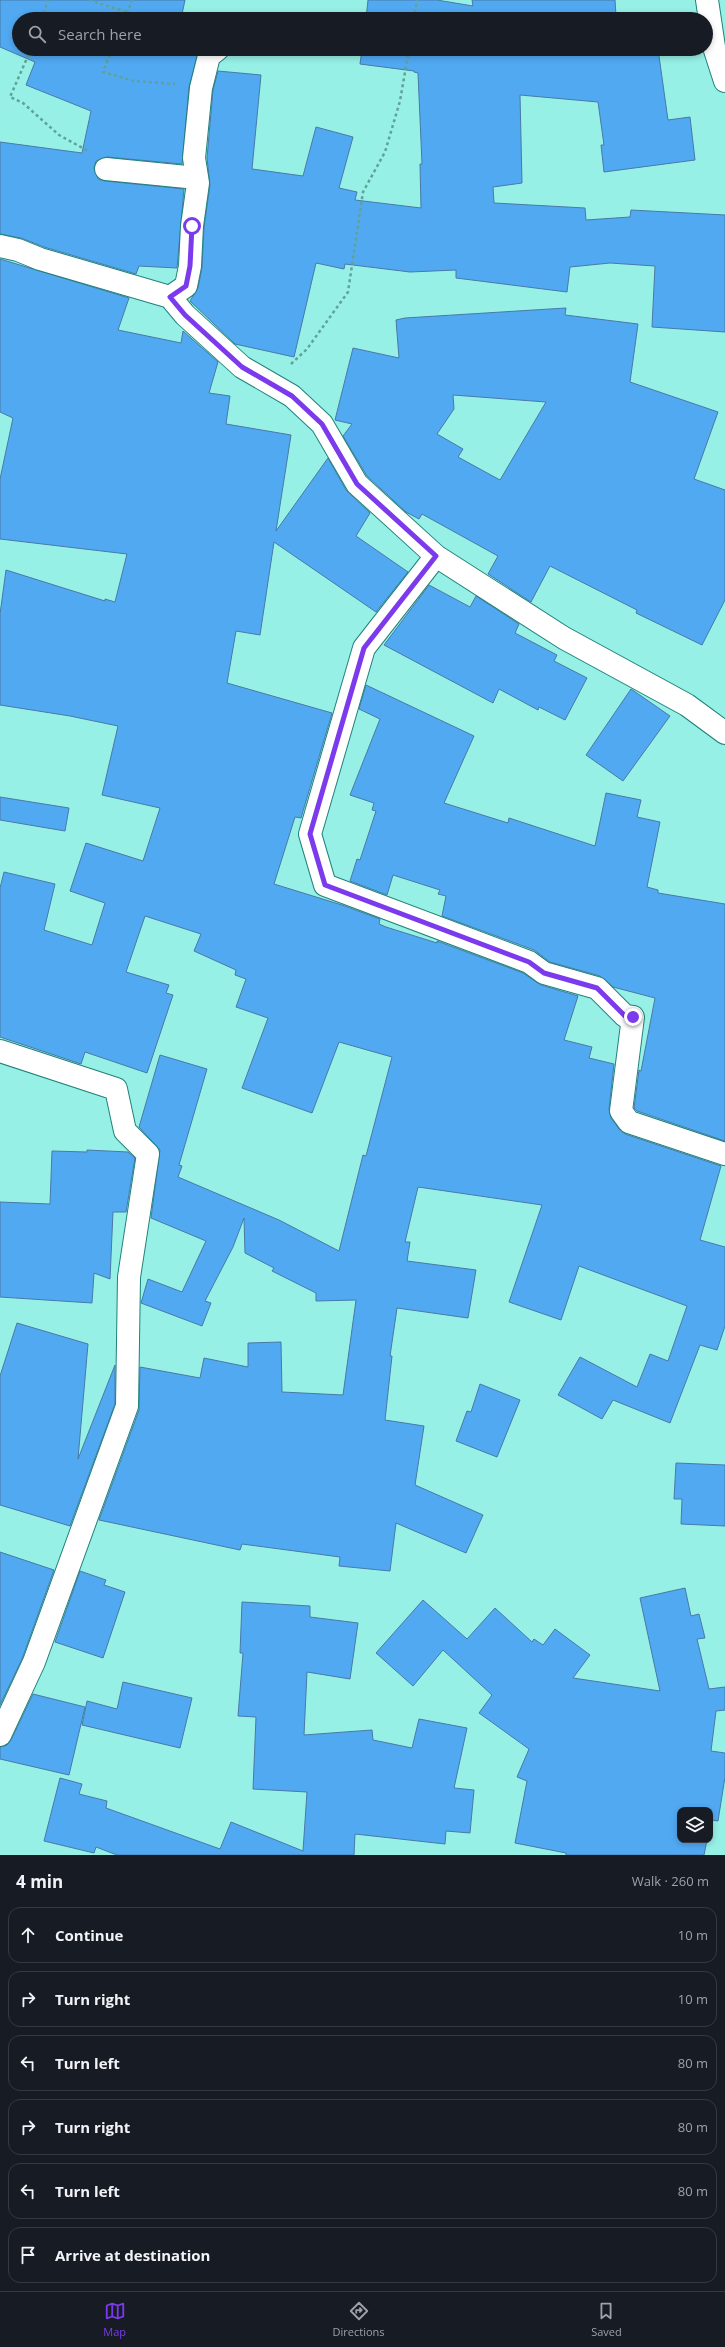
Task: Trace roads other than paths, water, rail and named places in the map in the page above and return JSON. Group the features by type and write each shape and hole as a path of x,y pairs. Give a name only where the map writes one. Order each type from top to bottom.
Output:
{"street":[{"path":"707,0 710,12"},
{"path":"713,23 725,80"},
{"path":"170,297 186,286 190,266 197,178 194,158 201,88 209,56"},
{"path":"106,169 197,178"},
{"path":"0,246 18,250 40,259 170,297 185,315 242,367 292,396 322,424 357,484 436,556 564,638 687,705 725,733"},
{"path":"436,556 364,648 310,834 325,885 529,962 544,973 597,988 625,1016 633,1017 621,1111 629,1122 725,1154"},
{"path":"0,1051 116,1089 125,1130 148,1154 130,1277 127,1406 34,1662 0,1735"}]}
